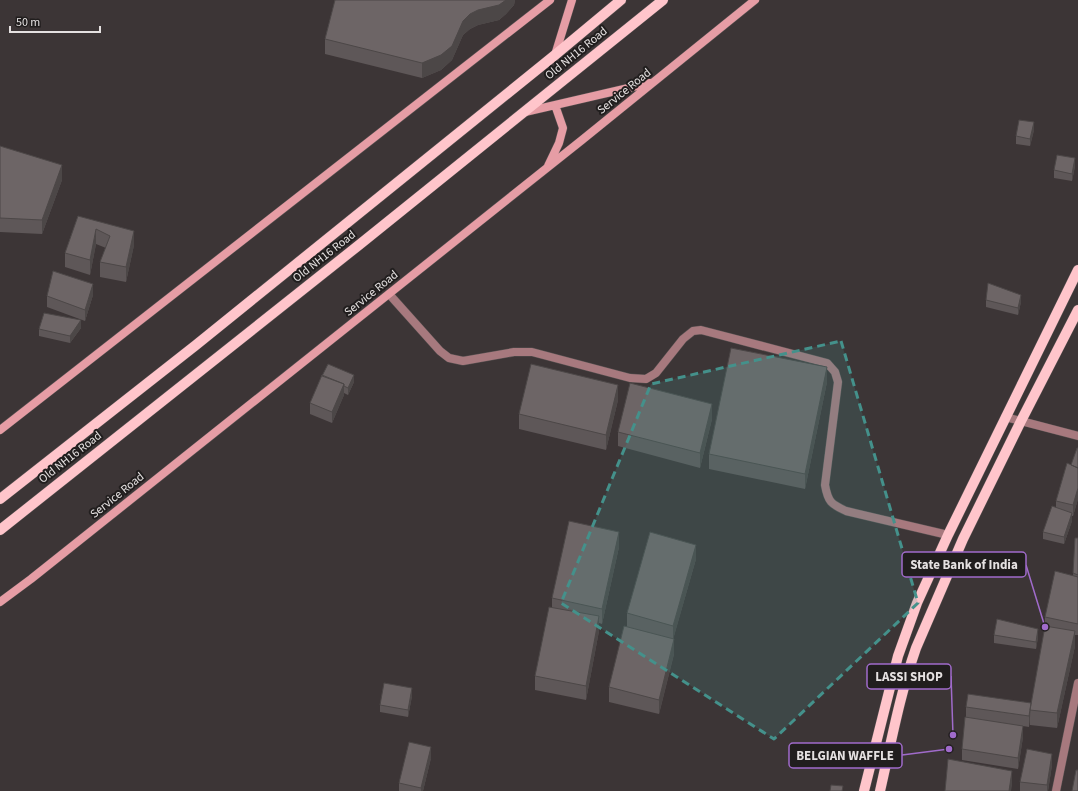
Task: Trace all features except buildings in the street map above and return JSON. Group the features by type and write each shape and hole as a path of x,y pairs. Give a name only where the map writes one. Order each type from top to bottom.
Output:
{"main road":[{"name":"Old NH16 Road","path":"0,499 196,345 621,0"},
{"name":"Old NH16 Road","path":"0,530 359,245 663,0"},
{"path":"864,791 898,656 915,609 948,535 1078,270"},
{"path":"880,791 894,729 916,648 963,539 1078,310"}],"street":[{"path":"0,430 550,0"},
{"path":"555,55 572,0"},
{"name":"Service Road","path":"0,602 43,570 755,0"},
{"path":"523,113 653,82"},
{"path":"548,167 559,143 563,128 555,105"},
{"path":"389,294 440,351 449,358 463,361 514,352 532,352 630,378 646,379 656,373 683,339 693,331 701,330 827,363 835,372 838,382 825,485 827,496 833,505 846,511 948,535"},
{"path":"1005,417 1078,436"},
{"path":"1056,791 1078,683"}],"highlighted area":[{"path":"841,341 918,603 774,739 561,603 651,384"}],"place":[{"name":"State Bank of India","path":"1045,627"},
{"name":"LASSI SHOP","path":"953,735"},
{"name":"BELGIAN WAFFLE","path":"949,749"}]}
